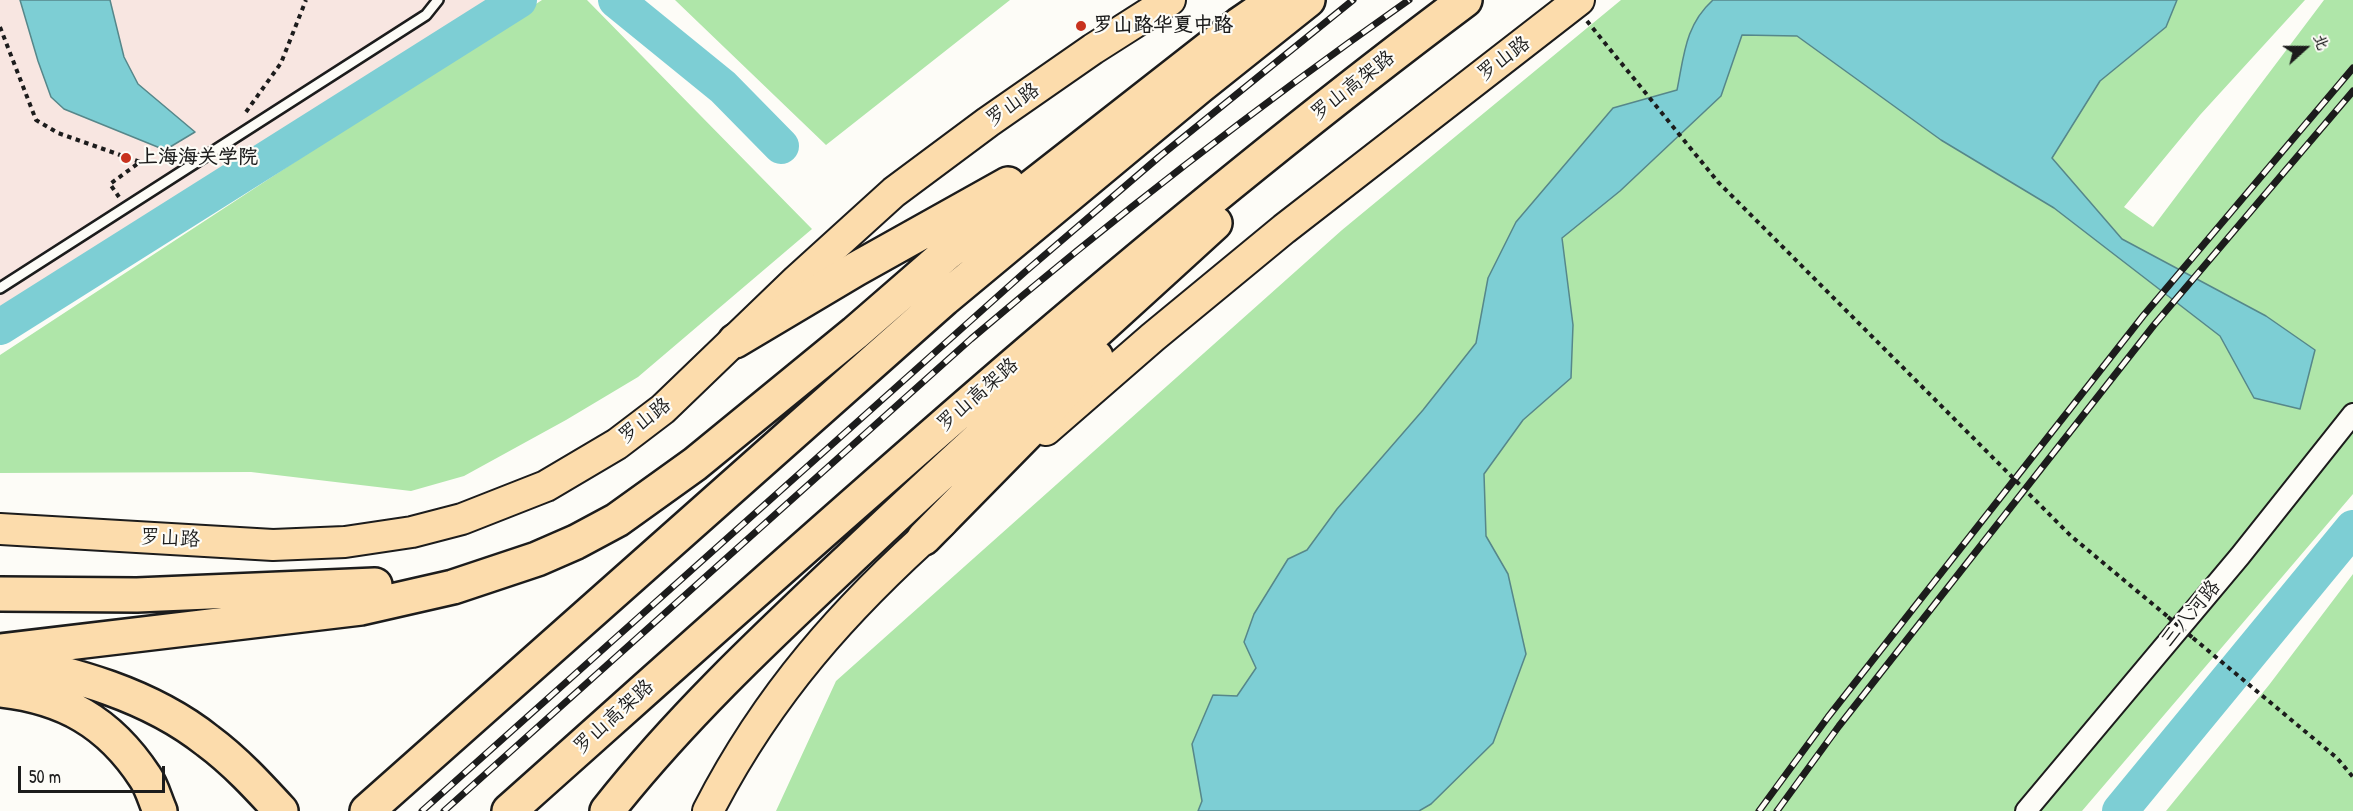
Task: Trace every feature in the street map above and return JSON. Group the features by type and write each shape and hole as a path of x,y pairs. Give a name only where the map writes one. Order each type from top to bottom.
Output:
{"highway":[{"path":"0,651 361,597 496,573 576,542 617,520 663,488 855,333 945,254 1240,24 1275,0"},
{"path":"367,811 944,299 1199,87 1308,0"},
{"name":"罗山高架路","path":"509,811 1014,363 1251,166 1465,0"},
{"path":"607,811 657,749 701,701 849,559 1270,172 1482,0"},
{"path":"735,341 856,269 1062,154 1147,97"},
{"path":"924,538 1035,425 1151,293 1270,172"},
{"path":"0,594 361,597"},
{"path":"0,659 105,686 157,709 207,740 250,777 281,811"},
{"path":"0,690 30,693 64,705 95,722 122,747 146,779 160,811"}],"main road":[{"name":"罗山路","path":"0,529 273,545 345,542 412,532 462,519 546,486 618,444 663,409 797,280 894,192 988,122 1093,49 1170,0"},
{"name":"罗山路","path":"708,811 754,729 785,685 820,642 870,588 1153,337 1284,229 1576,2"}],"street":[{"name":"三八河路","path":"2026,811 2240,556 2353,414"}],"lane":[{"path":"0,288 426,15 438,0"}],"path":[{"path":"230,140 250,105 281,63 306,0"},
{"path":"1576,2 1718,182 2071,536 2337,758 2353,777"},
{"path":"0,27 36,120 58,133 140,162 110,184 126,207"}],"shaded area":[{"name":"上海海关学院","path":"0,0 503,0 0,316"}],"green space":[{"path":"542,0 587,0 812,229 638,377 464,476 411,491 251,472 0,473 0,355"},
{"path":"675,0 1010,0 826,145"},
{"path":"1621,0 2305,0 2200,115 2124,207 2153,227 2324,0 2353,0 2353,494 2082,811 776,811 836,681 1342,230"},
{"path":"2353,574 2353,811 2166,811 2269,685"}],"water":[{"path":"20,0 110,0 124,57 138,84 195,132 165,150 64,109 51,97"},
{"path":"1713,0 2177,0 2166,27 2100,81 2052,158 2122,239 2266,316 2315,350 2300,409 2254,398 2220,336 2054,208 1941,140 1797,36 1742,35 1721,96 1620,191 1562,238 1573,325 1571,378 1523,420 1484,474 1486,536 1508,574 1526,654 1493,743 1431,804 1419,811 1198,811 1202,801 1192,744 1213,695 1237,696 1256,668 1244,642 1254,614 1288,559 1307,550 1337,509 1423,410 1476,343 1488,278 1516,222 1613,108 1677,90 1691,30"}],"waterway":[{"path":"0,327 519,0"},
{"path":"616,0 723,87 781,146"},
{"path":"2120,811 2353,528"}],"railway":[{"path":"422,811 1026,271 1159,157 1353,0"},
{"path":"444,811 1024,294 1186,164 1409,0"},
{"path":"1759,811 1828,717 2143,316 2353,68"},
{"path":"1777,811 1839,726 2154,325 2353,91"}],"place":[{"name":"罗山路华夏中路","path":"1081,26"},
{"name":"上海海关学院","path":"126,158"}]}
